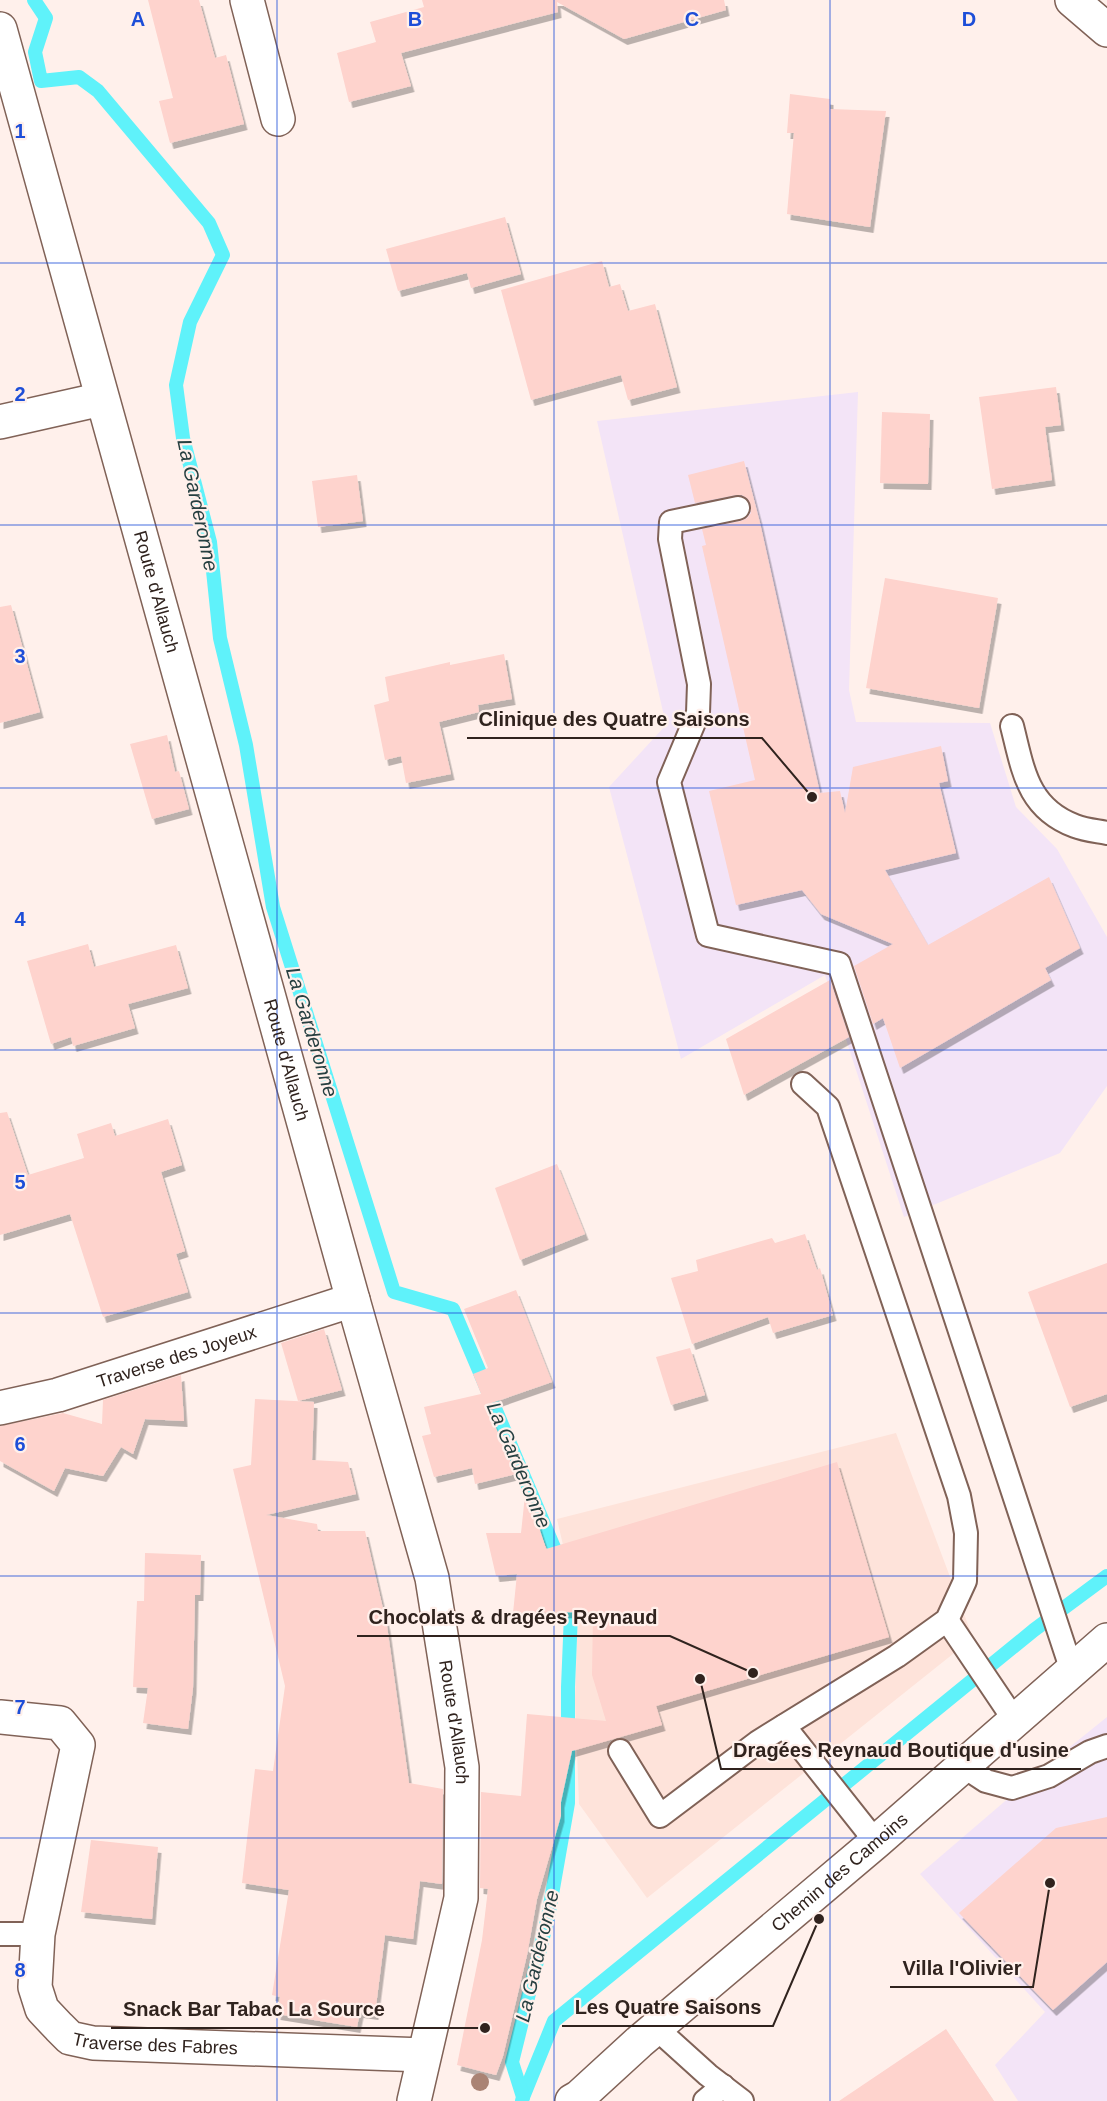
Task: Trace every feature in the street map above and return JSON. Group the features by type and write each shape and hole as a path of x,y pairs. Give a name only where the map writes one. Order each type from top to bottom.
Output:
{"street":[{"path":"247,0 279,119"},
{"path":"1072,0 1107,30"},
{"name":"Route d'Allauch","path":"0,29 432,1578 462,1767 461,1898 414,2101"},
{"path":"0,422 102,399"},
{"name":"Traverse des Joyeux","path":"0,1408 58,1395 353,1300"},
{"name":"Chemin des Camoins","path":"572,2101 876,1842 1107,1640"},
{"name":"Traverse des Fabres","path":"0,1717 60,1723 78,1745 38,1934 34,1987 42,2009 70,2038 93,2043 423,2055"}],"lane":[{"path":"738,508 671,522 670,539 699,684 699,694 698,713 669,782 708,935 839,964 1072,1671"},
{"path":"1012,726 1025,779 1046,809 1075,826 1107,833"},
{"path":"620,1750 660,1816 758,1742 897,1656 947,1620 965,1581 966,1533 959,1496 828,1107 803,1084"},
{"path":"947,1620 1015,1721"},
{"path":"784,1726 876,1842"},
{"path":"963,1766 986,1781 1012,1788 1049,1776 1090,1752 1107,1746"},
{"path":"0,1934 38,1934"},
{"path":"656,2028 742,2101"},
{"path":"705,2101 723,2086"}],"shaded area":[{"path":"858,392 849,690 856,722 990,723 1016,807 1057,849 1107,937 1107,1086 1060,1153 904,1217 825,975 681,1059 609,787 666,725 597,421"},
{"path":"896,1433 973,1638 647,1898 579,1804 575,1700 578,1610 557,1519"},
{"path":"1107,1717 1107,2101 1018,2101 995,2065 1045,2012 920,1874"}],"building":[{"path":"148,0 199,0 215,58 226,55 244,124 170,143 159,101 173,98"},
{"path":"422,0 724,0 726,10 624,39 557,2 558,12 401,53 411,86 349,102 337,53 376,42 370,22 424,7"},
{"path":"790,94 830,99 830,109 886,111 870,227 787,214 794,133 787,133"},
{"path":"505,217 521,274 471,288 467,273 398,291 386,249"},
{"path":"602,261 609,287 620,284 628,311 655,304 677,387 628,400 621,375 531,400 501,290"},
{"path":"1056,387 1061,425 1045,427 1052,480 992,489 979,397"},
{"path":"882,412 930,414 928,484 880,483"},
{"path":"744,461 820,793 840,791 845,813 853,767 941,746 948,781 939,783 956,853 885,870 928,945 1049,877 1080,948 1045,968 1051,980 900,1068 883,1018 873,1024 854,966 893,944 821,914 802,890 736,905 709,791 755,780 702,546 706,545 702,529 741,521 751,513 751,506 748,499 742,495 695,503 688,475"},
{"path":"357,475 363,521 318,527 312,481"},
{"path":"885,578 998,598 979,708 866,688"},
{"path":"11,605 40,712 0,723 0,607"},
{"path":"504,654 512,699 478,705 479,712 439,722 451,774 406,783 401,756 385,760 374,705 389,701 385,677 450,662 450,665"},
{"path":"167,735 175,772 179,771 189,809 152,819 130,744"},
{"path":"88,944 94,967 176,945 188,988 128,1004 135,1028 73,1046 71,1037 51,1044 27,961"},
{"path":"830,980 849,1037 744,1095 726,1039"},
{"path":"7,1112 28,1175 84,1158 77,1134 111,1123 115,1136 168,1119 182,1165 161,1172 185,1251 176,1254 188,1292 103,1317 70,1214 0,1235 0,1113"},
{"path":"557,1164 585,1234 520,1260 495,1188"},
{"path":"805,1234 817,1270 820,1268 833,1315 773,1333 768,1317 692,1344 671,1278 698,1271 696,1260 772,1238 775,1243"},
{"path":"1107,1263 1107,1394 1070,1407 1028,1292"},
{"path":"516,1290 552,1382 486,1405 516,1474 475,1484 472,1468 434,1477 422,1436 431,1434 424,1407 481,1394 473,1374 488,1368 464,1309"},
{"path":"324,1329 342,1390 298,1401 281,1343"},
{"path":"690,1348 705,1395 671,1405 656,1357"},
{"path":"181,1375 184,1421 145,1419 133,1454 121,1447 103,1476 65,1468 54,1491 0,1461 0,1426 63,1413 102,1424 103,1400"},
{"path":"255,1399 314,1402 312,1460 348,1462 356,1494 266,1515 317,1524 318,1531 365,1531 387,1626 409,1783 443,1789 442,1884 420,1881 413,1939 385,1935 375,2014 360,2012 357,2027 277,2014 280,1997 272,1995 289,1890 242,1883 255,1769 273,1771 285,1686 233,1469 251,1465"},
{"path":"837,1462 889,1637 656,1706 662,1725 572,1751 561,1802 561,1816 537,1899 527,1955 503,2056 496,2075 457,2065 482,1940 488,1889 480,1888 481,1792 521,1796 527,1714 606,1721 592,1675 593,1612 513,1613 517,1574 496,1576 486,1533 521,1533 526,1486 546,1549"},
{"path":"145,1553 201,1555 200,1595 195,1595 193,1688 188,1729 143,1723 148,1688 133,1687 137,1601 144,1601"},
{"path":"1107,1817 1107,1962 1053,2010 959,1913 1056,1828"},
{"path":"91,1840 158,1847 152,1919 81,1912"},
{"path":"946,2029 994,2101 839,2101"}],"waterway":[{"name":"La Garderonne","path":"34,0 46,18 35,52 41,81 79,77 98,91 209,223 223,255 190,322 176,385 183,438 210,542 220,638 246,745 273,907 394,1292 453,1309 561,1564"},
{"path":"523,2097 554,2021 1034,1630 1107,1576"},
{"name":"La Garderonne","path":"522,2101 523,2097 512,2062 548,1917 568,1803 568,1687 571,1614 568,1594"}],"place":[{"name":"Clinique des Quatre Saisons","path":"812,797"},
{"name":"Chocolats & dragées Reynaud","path":"753,1673"},
{"name":"Dragées Reynaud Boutique d'usine","path":"700,1679"},
{"name":"Villa l'Olivier","path":"1050,1883"},
{"name":"Les Quatre Saisons","path":"819,1919"},
{"name":"Snack Bar Tabac La Source","path":"485,2028"}]}
